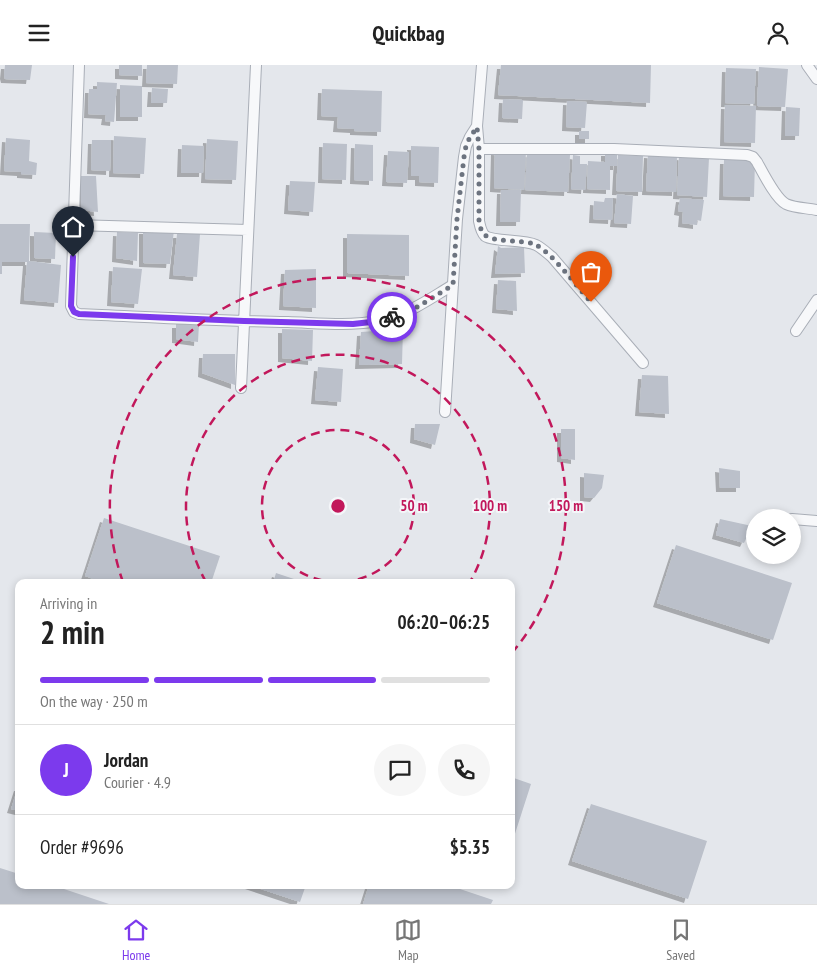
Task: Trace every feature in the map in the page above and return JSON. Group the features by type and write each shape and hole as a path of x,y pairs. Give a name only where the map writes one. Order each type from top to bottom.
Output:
{"street":[{"path":"79,65 71,306 74,312 79,314 353,324 393,317 414,309 453,285"},
{"path":"240,388 256,65"},
{"path":"482,65 477,127 479,149 479,221 481,229 485,235 492,238 524,241 536,245 552,257 643,363"},
{"path":"807,65 817,79"},
{"path":"445,412 457,219 466,146 477,127"},
{"path":"479,149 614,149 747,155 757,162 781,201 788,205 817,210"},
{"path":"74,225 248,230"},
{"path":"796,331 817,300"},
{"path":"801,520 817,521"}],"building":[{"path":"5,65 32,65 30,80 5,79"},
{"path":"119,65 142,65 142,76 119,75"},
{"path":"147,65 178,65 177,84 146,83"},
{"path":"501,65 651,65 650,103 498,95"},
{"path":"759,67 788,69 785,107 757,106"},
{"path":"726,68 756,69 754,104 725,103"},
{"path":"97,82 117,83 114,122 105,121 106,115 88,114 89,89 97,89"},
{"path":"120,85 142,86 142,117 120,117"},
{"path":"152,88 168,89 167,103 151,103"},
{"path":"322,89 382,91 381,132 337,128 338,117 321,116"},
{"path":"503,99 523,100 522,119 502,118"},
{"path":"567,101 587,102 585,128 566,127"},
{"path":"725,105 756,106 755,143 724,142"},
{"path":"786,107 800,108 799,136 785,136"},
{"path":"579,131 589,131 589,139 579,139"},
{"path":"114,136 146,138 144,174 113,173"},
{"path":"6,138 30,140 29,161 37,163 36,175 4,171"},
{"path":"207,139 238,141 236,180 205,179"},
{"path":"92,140 111,140 110,171 91,170"},
{"path":"323,143 347,144 346,180 322,179"},
{"path":"355,144 373,145 373,181 354,180"},
{"path":"182,145 204,146 203,173 181,173"},
{"path":"411,146 439,147 438,183 419,182 419,176 411,176"},
{"path":"388,151 409,152 407,183 386,182"},
{"path":"495,151 526,152 524,190 494,188"},
{"path":"605,152 617,152 617,166 610,166 610,190 587,189 588,161 605,162"},
{"path":"527,153 570,155 568,192 525,190"},
{"path":"648,154 677,156 676,192 646,191"},
{"path":"573,155 580,156 580,164 587,164 585,190 571,189"},
{"path":"618,155 643,156 642,192 616,191"},
{"path":"679,156 709,158 707,197 677,195"},
{"path":"724,160 755,160 754,197 723,196"},
{"path":"81,176 96,176 98,212 81,210"},
{"path":"290,181 315,182 313,212 288,210"},
{"path":"501,190 521,190 520,222 500,222"},
{"path":"617,194 633,196 631,224 614,223"},
{"path":"605,198 613,198 612,220 593,219 594,201 604,202"},
{"path":"680,198 704,200 701,221 697,220 697,225 682,223 683,212 678,211"},
{"path":"0,224 30,224 29,261 61,265 58,303 24,300 27,262 2,262 2,274 0,274"},
{"path":"143,230 174,230 170,264 143,263"},
{"path":"34,232 56,233 55,259 34,258"},
{"path":"117,232 138,233 137,261 116,258"},
{"path":"177,234 200,234 197,277 173,275"},
{"path":"347,234 409,235 409,276 347,273"},
{"path":"498,246 501,248 524,247 525,273 495,274"},
{"path":"113,267 142,269 138,304 111,302"},
{"path":"316,269 316,308 283,306 285,270"},
{"path":"498,280 516,281 517,311 496,309"},
{"path":"176,324 199,324 198,342 176,339"},
{"path":"282,329 313,330 312,361 282,358"},
{"path":"403,329 402,364 359,365 361,332"},
{"path":"203,354 235,354 235,385 202,373"},
{"path":"318,367 343,369 341,402 315,400"},
{"path":"642,375 668,376 669,414 639,412"},
{"path":"415,424 440,424 435,445 414,439"},
{"path":"561,429 575,429 575,460 561,458"},
{"path":"719,468 740,471 740,488 720,488"},
{"path":"584,473 604,475 602,488 594,498 584,497"},
{"path":"104,518 220,556 212,579 94,579 85,576"},
{"path":"720,519 746,525 746,539 744,543 716,535"},
{"path":"676,545 792,583 773,640 657,603"},
{"path":"276,573 294,579 274,579"},
{"path":"515,778 531,784 515,834"},
{"path":"15,796 15,810 11,809"},
{"path":"591,804 707,841 688,899 572,861"},
{"path":"0,868 15,873 15,889 64,889 109,904 0,904"},
{"path":"261,889 305,889 300,902"},
{"path":"368,889 460,889 493,900 491,904 363,904"}],"way so far":[{"path":"392,317 414,309 453,285 457,219 464,157 466,146 477,127 479,149 479,221 481,229 485,235 492,238 524,241 536,245 552,257 591,302"}],"route":[{"path":"73,257 71,306 74,312 79,314 353,324 392,317"}]}
